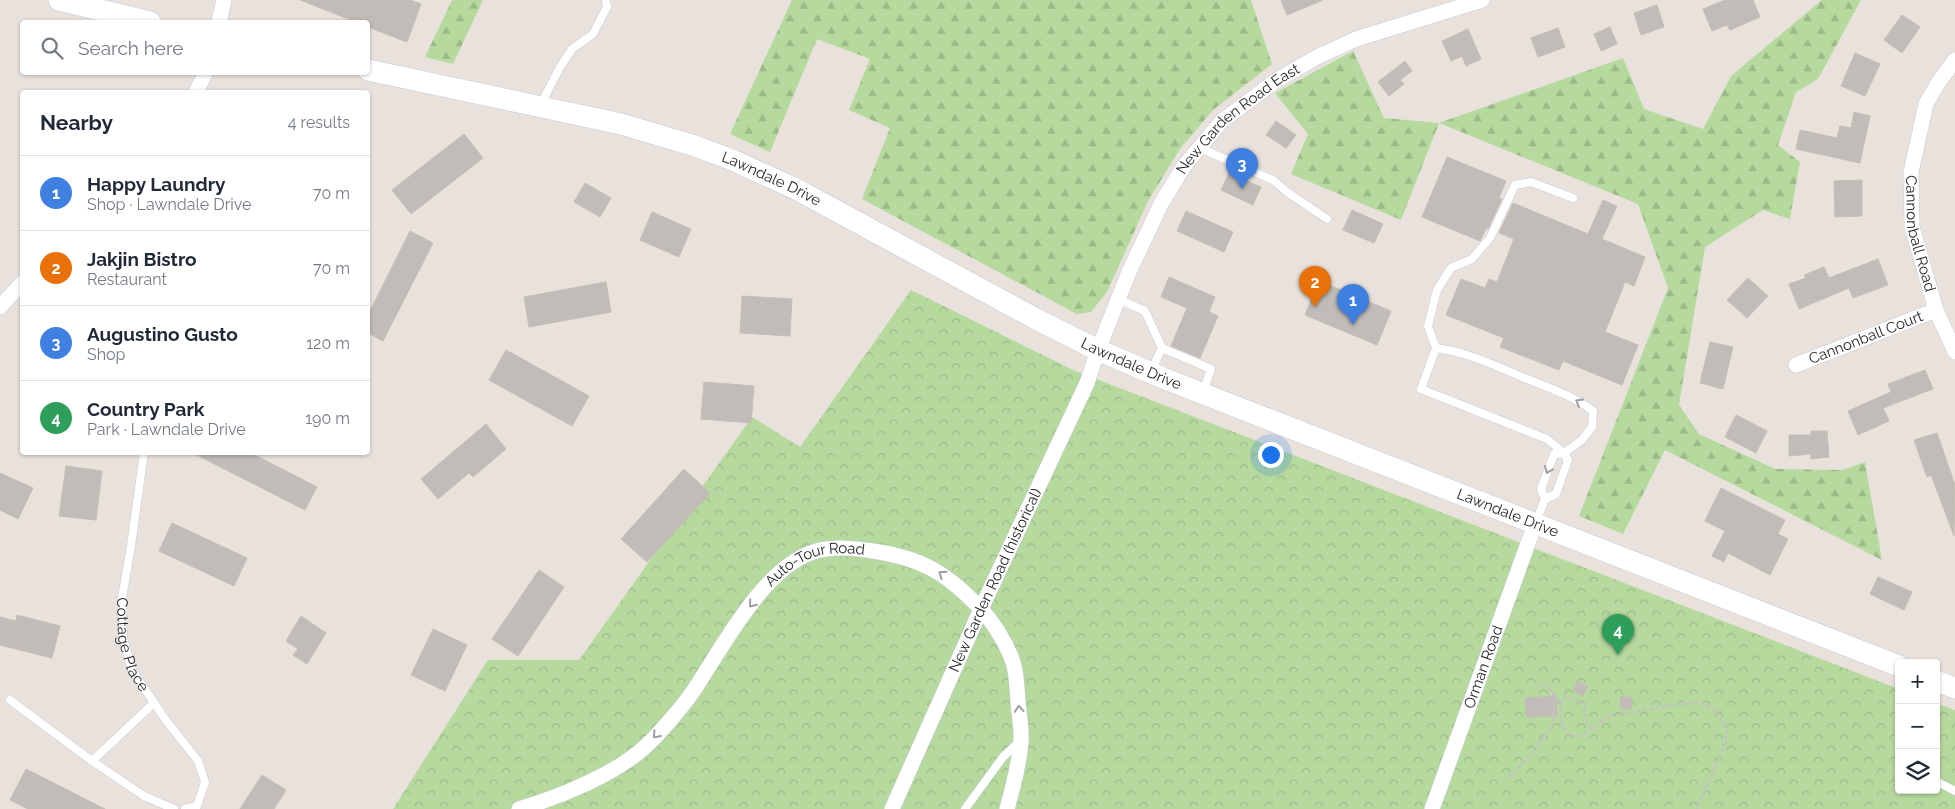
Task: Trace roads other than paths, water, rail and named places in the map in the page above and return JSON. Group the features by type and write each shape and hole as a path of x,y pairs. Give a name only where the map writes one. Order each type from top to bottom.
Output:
{"main road":[{"path":"59,0 142,20"},
{"name":"Lawndale Drive","path":"370,70 541,106 656,134 715,153 765,173 1036,319 1098,350 1151,373 1895,664"},
{"path":"1940,682 1955,688"}],"street":[{"path":"219,20 224,0"},
{"name":"New Garden Road East","path":"1098,350 1118,299 1161,204 1184,166 1222,121 1277,80 1317,57 1356,39 1482,0"},
{"name":"Cannonball Road","path":"1955,60 1938,83 1926,104 1911,172 1912,227 1936,310 1955,352"},
{"path":"197,90 204,75"},
{"path":"0,307 20,285"},
{"name":"Cannonball Court","path":"1796,365 1936,310"},
{"name":"New Garden Road (historical)","path":"892,809 981,609 1087,384 1098,350"},
{"name":"Orman Road","path":"1432,809 1535,524"},
{"name":"Auto-Tour Road","path":"519,809 542,802 616,768 647,745 690,696 746,611 768,583 790,565 812,553 831,548 858,548 911,559 934,568 953,581 981,609 999,635 1013,663 1021,740 1016,779 1008,809"}],"lane":[{"path":"541,106 560,67 572,49 593,34 607,7 606,0"},
{"path":"1200,148 1274,180 1287,192 1327,220"},
{"path":"1545,499 1556,494 1568,460 1564,453 1547,439 1422,389 1436,348 1428,326 1437,290 1451,268 1472,259 1490,238 1516,185 1531,182 1573,198"},
{"path":"1118,299 1144,311 1162,348 1211,369 1202,393"},
{"path":"1151,373 1162,348"},
{"path":"1436,348 1450,350 1495,366 1578,400 1593,410 1592,427 1582,440 1564,453 1554,454 1541,488 1545,499 1535,524"},
{"name":"Cottage Place","path":"144,455 122,598 123,638 132,670 154,703 198,761 205,782 197,806 186,809"},
{"path":"10,700 92,761 144,796 174,809"},
{"path":"92,761 154,703"},
{"path":"965,809 1004,757 1021,740"},
{"path":"1940,783 1955,791"}],"place":[{"name":"Augustino Gusto","path":"1242,189"},
{"name":"Jakjin Bistro","path":"1315,307"},
{"name":"Happy Laundry","path":"1353,325"},
{"name":"Country Park","path":"1618,655"}]}
